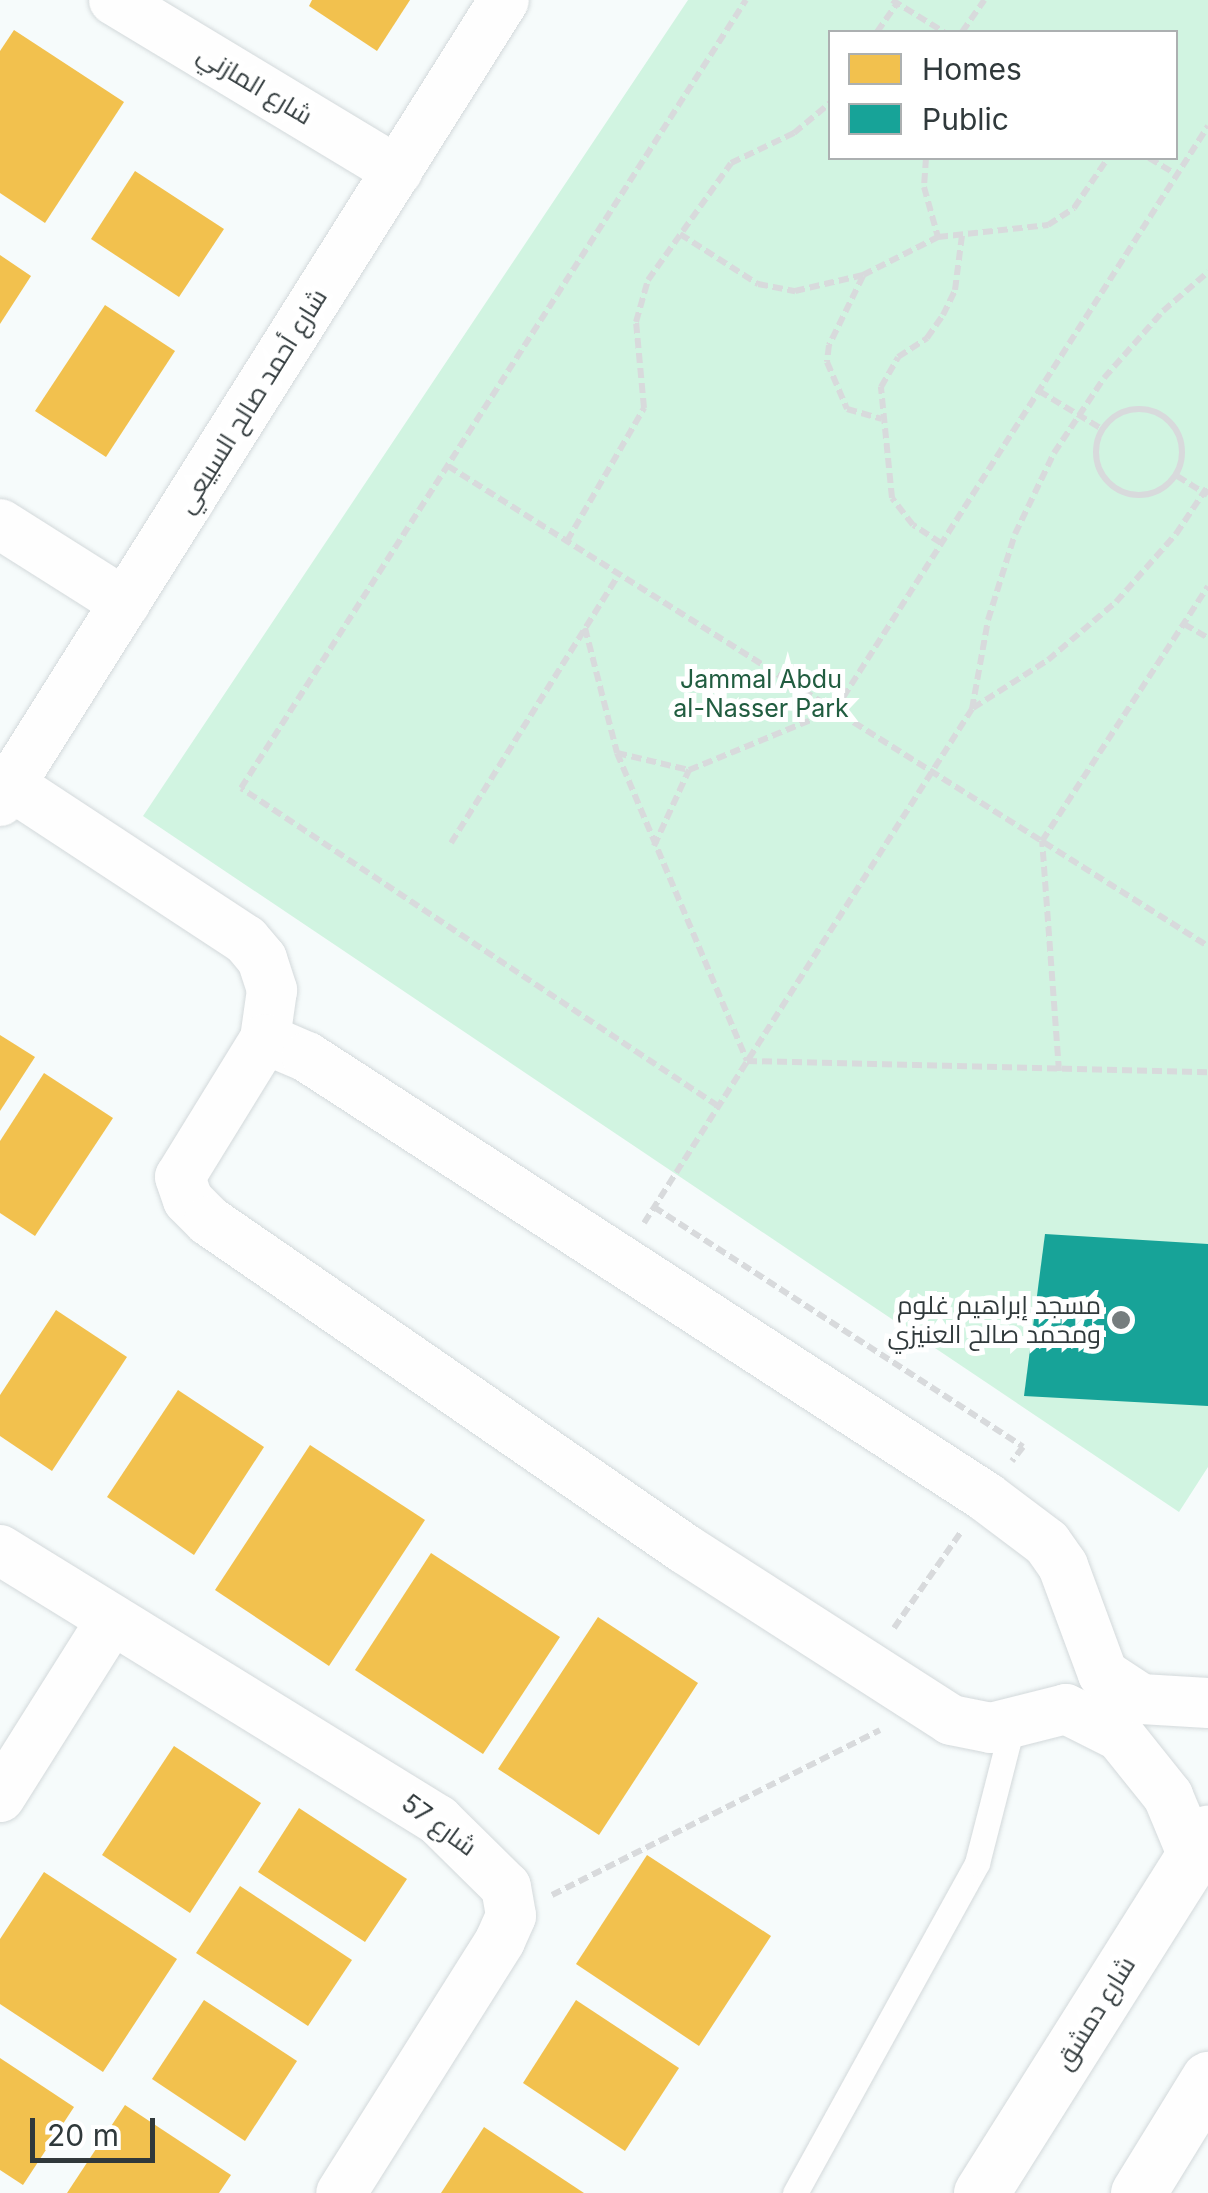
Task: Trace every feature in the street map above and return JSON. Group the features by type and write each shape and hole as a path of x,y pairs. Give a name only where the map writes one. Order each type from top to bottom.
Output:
{"main road":[{"name":"شارع دمشق","path":"981,2193 1201,1844"},
{"path":"1138,2193 1208,2079"}],"street":[{"name":"شارع المازني","path":"114,0 397,171"},
{"name":"شارع أحمد صالح السبيعي","path":"5,793 504,0"},
{"path":"0,524 124,603"},
{"path":"5,793 246,940 262,959 272,990 264,1039 180,1177 188,1200 209,1220 684,1550 951,1720 972,1727 1066,1710 1120,1736 1201,1844"},
{"path":"264,1039 324,1067 1047,1542 1078,1596 1091,1652 1104,1674 1140,1699 1208,1703"},
{"name":"شارع 57","path":"0,1550 438,1820 506,1887 511,1916 500,1941 341,2193"},
{"path":"0,1797 112,1619"},
{"path":"1029,1718 1082,1685 1091,1652"}],"lane":[{"path":"795,2193 978,1863 1029,1718"}],"path":[{"path":"718,1106 241,788 746,0"},
{"path":"963,30 984,0"},
{"path":"878,30 894,1 941,30"},
{"path":"567,541 637,428 646,387 637,344 639,300 731,162 812,123 828,106"},
{"path":"617,753 689,770 835,710 1208,126"},
{"path":"926,160 924,187 938,236"},
{"path":"680,234 770,289 796,291 863,275 938,236 1034,230 1062,218 1106,160"},
{"path":"1152,160 1176,175"},
{"path":"941,543 913,525 892,498 883,420 888,371 927,338 955,290 962,235"},
{"path":"618,1263 972,708 988,620 1015,534 1079,415 1163,310 1208,272"},
{"path":"863,275 829,345 828,362 847,409 883,420"},
{"path":"1039,390 1102,429"},
{"path":"1134,409 1170,421 1181,437 1176,476 1154,494 1124,493 1096,458 1102,429 1134,409"},
{"path":"448,466 1208,946"},
{"path":"972,708 1048,660 1116,602 1207,491 1176,476"},
{"path":"451,843 619,574"},
{"path":"1058,1071 1042,841 1208,586"},
{"path":"1184,624 1208,638"},
{"path":"585,628 617,753 653,848 747,1061"},
{"path":"653,848 689,770"},
{"path":"747,1061 1208,1072"}],"green space":[{"name":"Jammal Abdu al-Nasser Park","path":"688,0 1208,0 1208,1467 1179,1512 143,816"}],"building: Homes":[{"path":"312,0 410,0 377,51 309,6"},
{"path":"14,30 124,102 45,223 0,193 0,51"},
{"path":"135,171 224,229 179,297 91,239"},
{"path":"0,255 31,276 0,324"},
{"path":"105,305 175,351 106,457 35,411"},
{"path":"0,1035 35,1057 0,1111"},
{"path":"44,1073 113,1118 35,1236 0,1213 0,1141"},
{"path":"56,1310 127,1357 52,1471 0,1436 0,1395"},
{"path":"178,1390 264,1447 194,1555 107,1497"},
{"path":"310,1445 425,1520 329,1666 215,1590"},
{"path":"431,1553 560,1637 483,1754 355,1670"},
{"path":"598,1617 698,1683 599,1835 498,1769"},
{"path":"174,1746 261,1803 190,1913 102,1855"},
{"path":"299,1808 407,1879 365,1942 258,1872"},
{"path":"647,1855 771,1936 699,2046 576,1964"},
{"path":"44,1872 177,1959 103,2072 0,2004 0,1939"},
{"path":"240,1886 352,1960 308,2026 196,1953"},
{"path":"204,2000 297,2061 245,2141 152,2079"},
{"path":"576,2000 679,2068 625,2151 523,2083"},
{"path":"0,2058 74,2107 23,2185 0,2170"},
{"path":"125,2105 231,2175 219,2193 67,2193"},
{"path":"484,2127 584,2193 441,2193"}],"building: Public":[{"name":"مسجد إبراهيم غلوم ومحمد صالح العنيزي","path":"1045,1234 1208,1244 1208,1406 1024,1396"}],"place":[{"name":"مسجد إبراهيم غلوم ومحمد صالح العنيزي","path":"1121,1320"}]}
